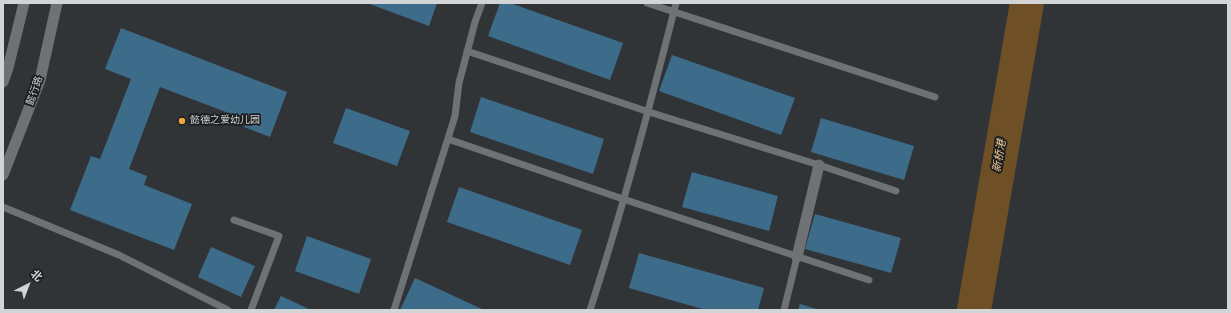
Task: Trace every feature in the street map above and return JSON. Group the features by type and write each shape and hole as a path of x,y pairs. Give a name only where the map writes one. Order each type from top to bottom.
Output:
{"street":[{"path":"3,82 8,68 24,3"},
{"name":"懿行路","path":"3,176 40,80 57,3"},
{"path":"797,257 819,165"}],"lane":[{"path":"394,310 455,116 459,83 475,22 482,3"},
{"path":"647,3 935,97"},
{"path":"590,310 649,112 676,3"},
{"path":"467,51 649,112 819,165 896,192"},
{"path":"448,139 623,199 869,280"},
{"path":"3,207 119,256 228,310"},
{"path":"234,220 279,236 251,310"},
{"path":"784,310 797,257"}],"building":[{"path":"367,3 437,3 429,26"},
{"path":"500,3 510,3 623,43 610,80 488,36"},
{"path":"121,28 287,92 270,137 244,127 247,120 160,87 129,169 147,176 144,185 192,204 174,250 70,210 91,156 100,159 131,79 105,69"},
{"path":"672,55 795,98 781,135 659,91"},
{"path":"481,97 604,139 593,174 470,132"},
{"path":"346,108 410,131 397,166 333,143"},
{"path":"821,118 914,146 904,180 811,152"},
{"path":"692,172 778,196 769,231 682,207"},
{"path":"459,187 582,230 570,265 447,222"},
{"path":"815,214 901,238 891,273 805,249"},
{"path":"307,236 371,259 359,294 295,271"},
{"path":"211,247 255,266 241,297 198,277"},
{"path":"639,253 764,288 758,310 706,310 629,288"},
{"path":"415,278 484,310 400,310"},
{"path":"281,296 311,310 274,310"},
{"path":"800,304 820,310 798,310"}],"waterway":[{"name":"新桥港","path":"974,310 1027,3"}],"place":[{"name":"懿德之爱幼儿园","path":"182,121"}]}
